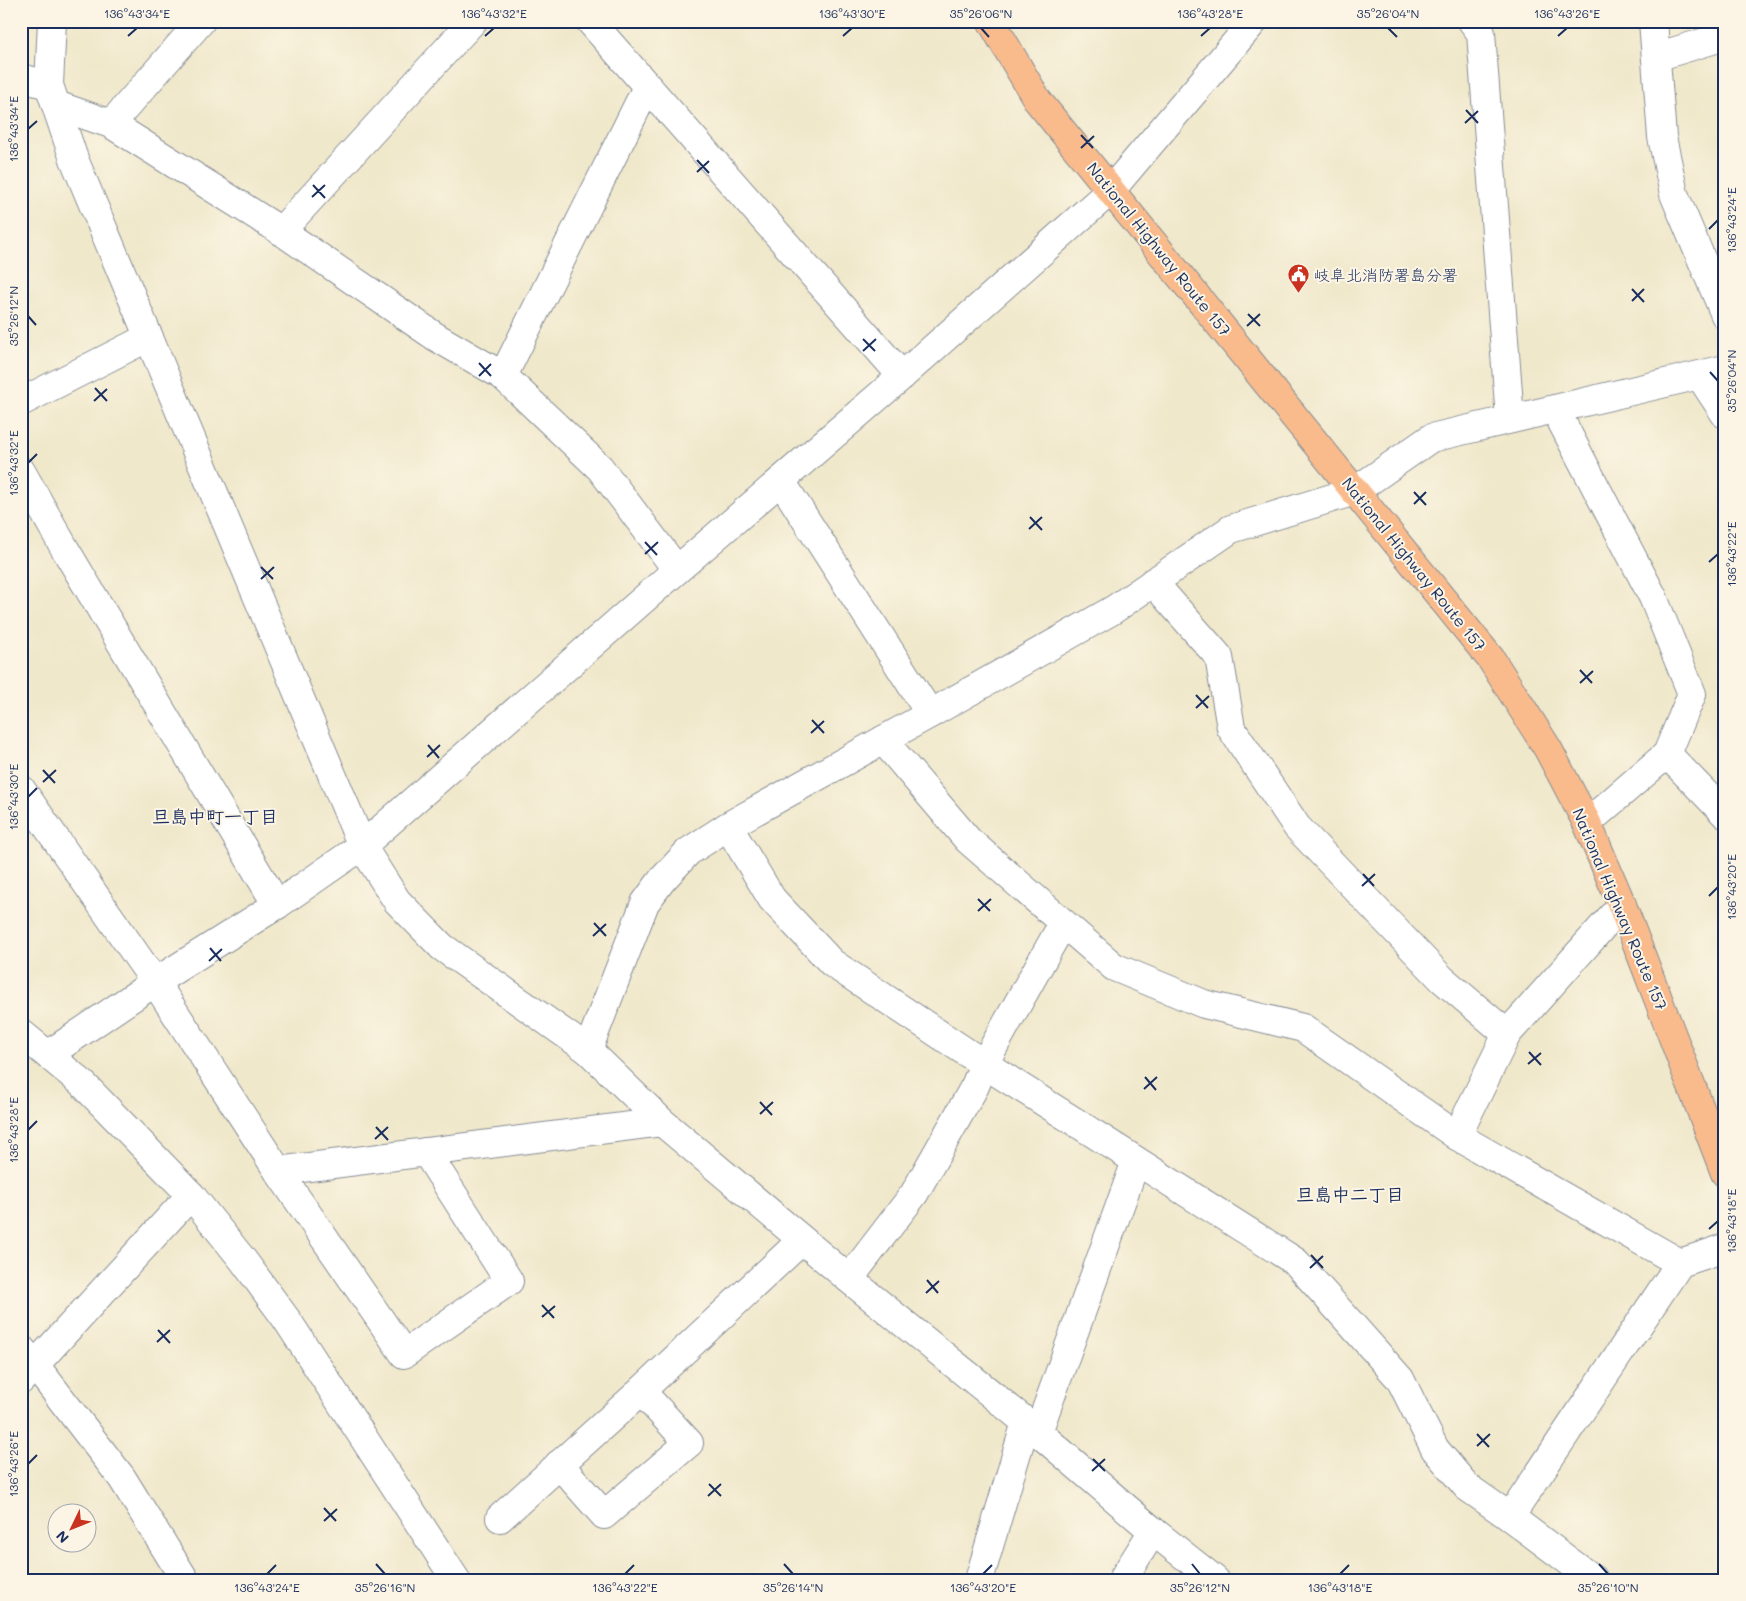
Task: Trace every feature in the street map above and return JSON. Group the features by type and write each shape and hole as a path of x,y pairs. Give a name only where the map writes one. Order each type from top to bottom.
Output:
{"highway":[{"name":"National Highway Route 157","path":"991,21 1038,101 1491,659 1548,749 1587,823 1622,905 1725,1173"}],"street":[{"path":"52,21 53,95 74,159 362,846 397,901 442,947 588,1050 662,1122 849,1280 1032,1427 1153,1532 1214,1580"},
{"path":"111,124 201,21"},
{"path":"281,231 473,21"},
{"path":"590,21 902,376"},
{"path":"49,1054 155,982 277,905 362,846 902,376 1111,190 1254,21"},
{"path":"1472,21 1481,33 1510,419"},
{"path":"1653,21 1662,137 1674,194 1725,315"},
{"path":"1656,57 1725,36"},
{"path":"21,78 111,124 281,231 436,336 503,376 600,468 677,570"},
{"path":"503,376 647,87"},
{"path":"21,402 149,337"},
{"path":"588,1050 645,903 662,880 688,852 728,826 1113,610 1231,529 1355,491 1432,438 1510,419 1712,373 1725,414"},
{"path":"1555,409 1653,597 1692,694 1667,754 1587,823"},
{"path":"21,471 70,558 277,905"},
{"path":"781,481 930,714"},
{"path":"1154,582 1219,657 1231,728 1297,827 1442,979 1507,1034"},
{"path":"883,740 968,840 1114,967 1204,1004 1303,1028 1457,1136 1680,1263"},
{"path":"1667,754 1725,814"},
{"path":"21,788 155,982 278,1171 404,1354 509,1281 426,1152"},
{"path":"728,826 772,899 832,963 984,1064 1296,1262 1400,1379 1435,1449 1466,1487 1510,1517 1594,1580"},
{"path":"1457,1136 1507,1034 1622,905"},
{"path":"849,1280 914,1194 975,1086 984,1064 1064,923"},
{"path":"21,1033 49,1054 82,1083 191,1195 243,1260 287,1320 456,1580"},
{"path":"278,1171 662,1122"},
{"path":"979,1580 1032,1427 1136,1161"},
{"path":"185,1580 122,1478 26,1365 191,1195"},
{"path":"500,1518 802,1240"},
{"path":"1510,1517 1680,1263 1725,1248"},
{"path":"559,1464 604,1515 689,1443 640,1391"},
{"path":"1122,1580 1153,1532"}],"place":[{"name":"岐阜北消防署島分署","path":"1298,294"}],"district":[{"name":"旦島中町一丁目","path":"215,817"},
{"name":"旦島中二丁目","path":"1350,1195"}]}
